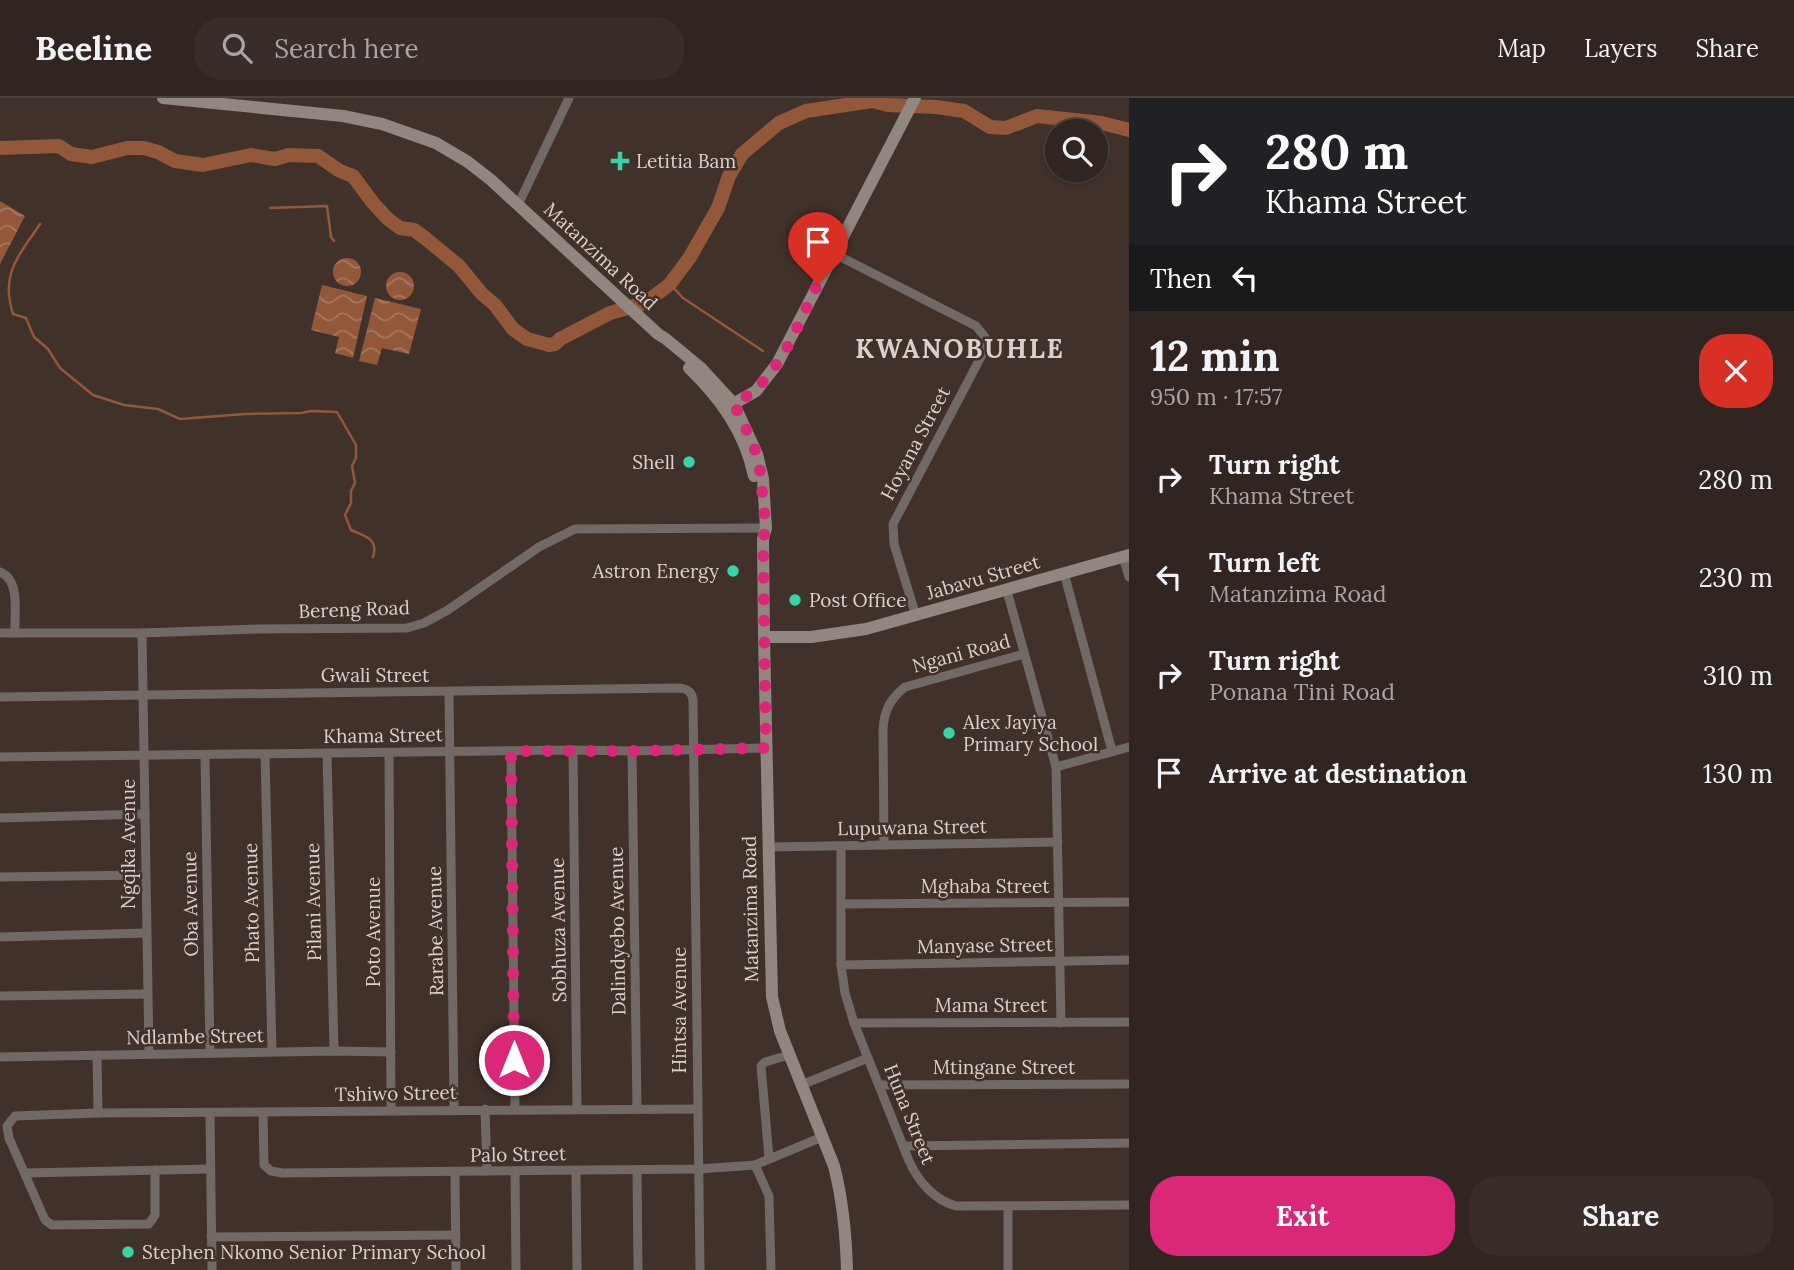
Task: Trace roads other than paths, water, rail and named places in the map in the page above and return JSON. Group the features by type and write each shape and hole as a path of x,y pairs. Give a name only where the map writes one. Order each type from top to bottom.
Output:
{"street":[{"name":"Matanzima Road","path":"163,98 343,116 400,129 452,151 479,170 657,334 701,368 730,406 757,454 762,479 772,997 775,1016 840,1189 846,1228 847,1270"},
{"path":"518,205 569,98"},
{"path":"730,406 756,391 777,364 915,98"},
{"name":"Hoyana Street","path":"833,253 976,326 985,337 984,351 893,524 894,544 916,616"},
{"name":"Bereng Road","path":"0,633 407,628 436,618 539,547 575,529 763,531"},
{"path":"1126,556 1129,577"},
{"name":"Jabavu Street","path":"764,637 832,635 916,616 1126,556"},
{"path":"0,572 10,577 13,585 15,633"},
{"path":"1064,573 1112,751"},
{"path":"1007,591 1056,766 1061,1023"},
{"name":"Ngqika Avenue","path":"142,633 149,1054"},
{"name":"Ngani Road","path":"884,845 883,719 890,700 905,687 1024,654"},
{"name":"Gwali Street","path":"0,697 684,688 692,695 694,750"},
{"name":"Rarabe Avenue","path":"449,692 454,1110"},
{"path":"1056,766 1129,747"},
{"name":"Khama Street","path":"0,757 766,748"},
{"name":"Sobhuza Avenue","path":"573,750 577,1110"},
{"name":"Hintsa Avenue","path":"694,750 700,1270"},
{"path":"511,751 515,1109"},
{"name":"Dalindyebo Avenue","path":"632,751 637,1110"},
{"name":"Pilani Avenue","path":"327,753 334,1051"},
{"name":"Poto Avenue","path":"389,753 391,1110"},
{"name":"Phato Avenue","path":"265,754 272,1052"},
{"name":"Oba Avenue","path":"205,755 210,1053"},
{"path":"0,818 145,814"},
{"name":"Lupuwana Street","path":"768,847 1058,842"},
{"name":"Huna Street","path":"841,846 841,965 845,993 854,1023 909,1161 919,1179 940,1200 956,1206 1129,1205"},
{"path":"0,877 145,875"},
{"name":"Mghaba Street","path":"841,904 1129,902"},
{"path":"0,937 146,933"},
{"name":"Manyase Street","path":"841,965 1129,960"},
{"path":"0,996 147,994"},
{"name":"Mama Street","path":"854,1023 1129,1022"},
{"name":"Ndlambe Street","path":"0,1057 391,1052"},
{"path":"97,1055 98,1113"},
{"path":"769,1158 761,1066 765,1062 789,1055"},
{"path":"801,1085 868,1058"},
{"name":"Mtingane Street","path":"880,1085 1129,1084"},
{"path":"485,1109 487,1171"},
{"name":"Tshiwo Street","path":"25,1173 7,1132 8,1122 15,1116 485,1109 697,1109"},
{"name":"Palo Street","path":"263,1112 263,1161 271,1171 455,1173 699,1169 755,1165 822,1137"},
{"path":"210,1113 212,1270"},
{"path":"904,1146 1129,1143"},
{"path":"755,1165 769,1196 771,1270"},
{"path":"155,1170 155,1215 151,1222 145,1225 52,1225 45,1220 25,1173 155,1170 209,1169"},
{"path":"638,1170 638,1270"},
{"path":"514,1171 516,1270"},
{"path":"576,1171 577,1270"},
{"path":"455,1173 456,1270"},
{"path":"1008,1207 1008,1270"},
{"path":"211,1237 456,1235"}],"water":[{"path":"0,201 25,216 0,264"},
{"path":"347,258 357,262 361,272 357,282 347,286 337,282 333,272 337,262"},
{"path":"400,272 410,276 414,286 410,296 400,300 390,296 386,286 390,276"},
{"path":"322,285 367,296 353,358 335,353 339,337 311,330"},
{"path":"375,298 421,309 409,354 382,348 377,365 359,361"}],"waterway":[{"path":"0,148 59,146 71,154 92,157 127,148 144,148 175,161 203,165 251,155 275,159 289,155 318,156 340,171 353,176 388,219 400,228 414,230 459,266 513,329 527,339 549,345 610,313 645,303 670,284 690,257 718,208 729,176 742,154 779,123 806,111 872,101 888,105 964,111 990,127 1006,128 1037,116 1102,123 1129,130"},
{"path":"270,208 327,206 331,237 334,241"},
{"path":"40,224 19,256 10,276 10,300 13,314 26,318 34,337 48,349 60,368 93,395 124,405 158,409 180,419 311,411 337,412 356,445 356,458 352,466 355,483 351,491 351,503 345,515 351,530 372,542 373,557"},
{"path":"670,284 683,298 763,351"}],"place":[{"name":"Letitia Bam","path":"620,161"},
{"name":"Shell","path":"689,462"},
{"name":"Astron Energy","path":"733,571"},
{"name":"Post Office","path":"795,600"},
{"name":"Alex Jayiya Primary School","path":"949,733"},
{"name":"Stephen Nkomo Senior Primary School","path":"128,1252"}],"district":[{"name":"KWANOBUHLE","path":"960,348"}]}
